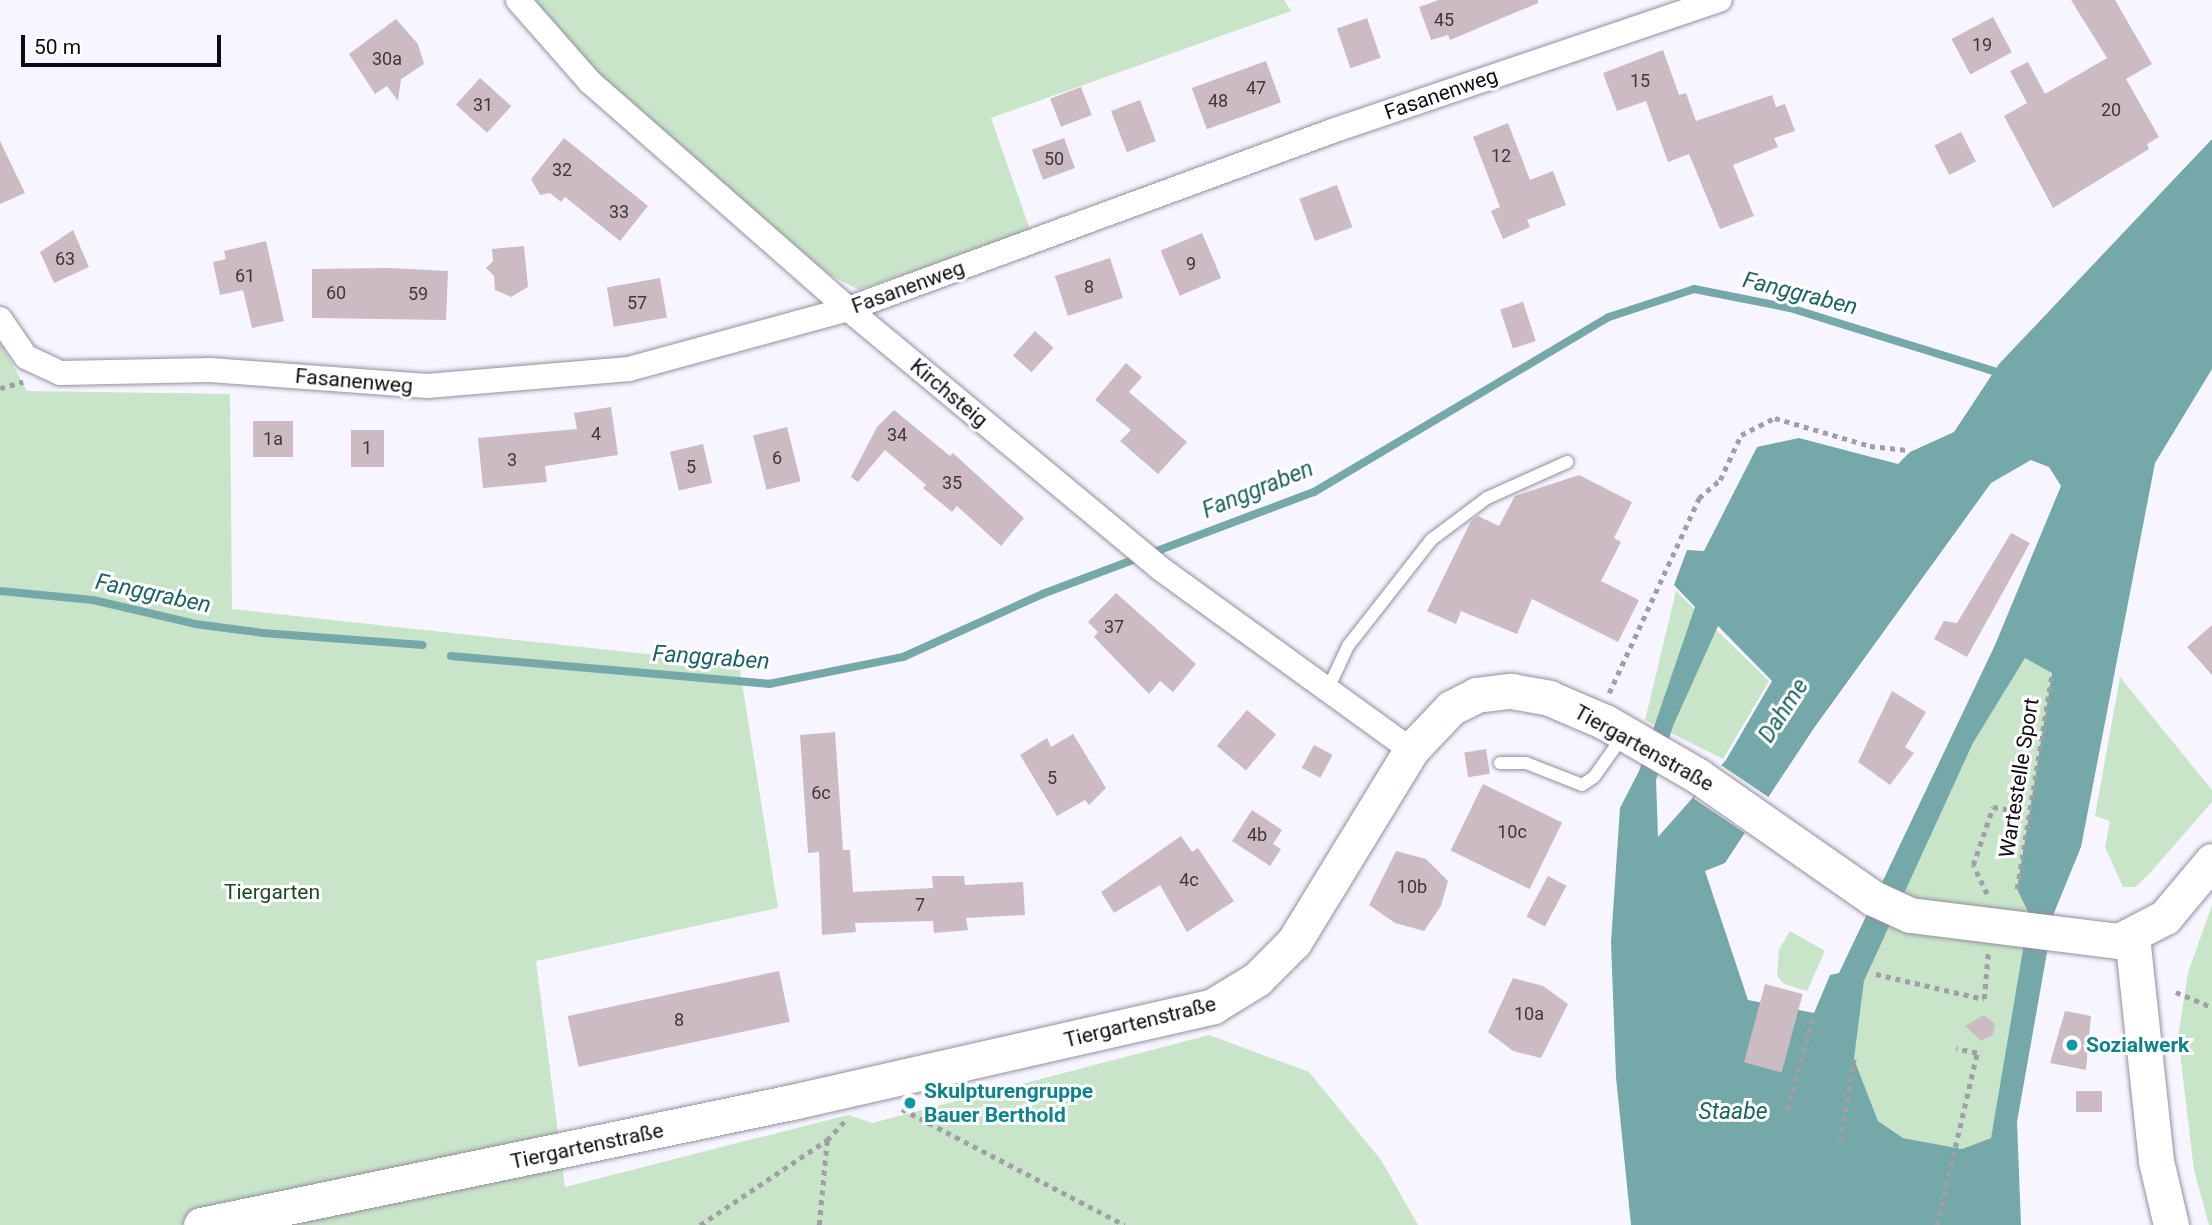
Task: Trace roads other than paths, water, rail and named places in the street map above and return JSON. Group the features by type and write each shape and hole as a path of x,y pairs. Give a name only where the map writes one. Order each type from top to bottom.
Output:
{"street":[{"name":"Kirchsteig","path":"518,0 590,82 654,142 848,309 1161,569 1411,750"},
{"name":"Fasanenweg","path":"0,319 26,357 61,373 210,370 427,386 629,369 848,309 1335,130 1720,0"},
{"name":"Tiergartenstraße","path":"201,1225 764,1108 1213,1006 1257,979 1294,942 1411,750 1451,708 1476,695 1511,691 1549,698 1632,737 1685,767 1886,904 2001,934 2059,933 2102,943 2132,936 2165,917 2212,861"},
{"path":"2132,936 2156,1161 2171,1225"}],"lane":[{"path":"1328,691 1348,646 1431,540 1487,498 1567,462"},
{"path":"1500,764 1526,763 1582,785 1594,777 1632,737"}],"water":[{"path":"2212,139 2212,369 2155,463 2081,847 2054,913 2017,1122 2021,1225 1631,1225 1616,1077 1611,942 1620,808 1639,771 1695,607 1674,585 1687,550 1704,551 1757,447 1799,438 1898,464 1910,452 1954,432 1999,364","holes":["2031,460 2049,467 2061,486 1995,645 1839,973 1830,975 1814,1013 1748,1000 1705,871 1725,863 1814,728 1991,483","1718,626 1772,681 1726,760 1658,837 1656,780 1673,726","2025,658 2052,673 2017,889 2029,914 1991,1138 1962,1149 1903,1138 1878,1121 1854,1059 1864,981 1973,743"]}],"waterway":[{"name":"Fanggraben","path":"451,656 769,684 903,657 1045,593 1314,492 1609,317 1694,289 1790,308 2006,375"},
{"name":"Fanggraben","path":"0,591 93,600 195,624 263,633 423,645"}],"place":[{"name":"Sozialwerk","path":"2072,1045"},
{"name":"Skulpturengruppe Bauer Berthold","path":"910,1103"}],"water label":[{"name":"Dahme","path":"1784,711"},
{"name":"Staabe","path":"1733,1112"}],"park label":[{"name":"Tiergarten","path":"272,892"}]}
